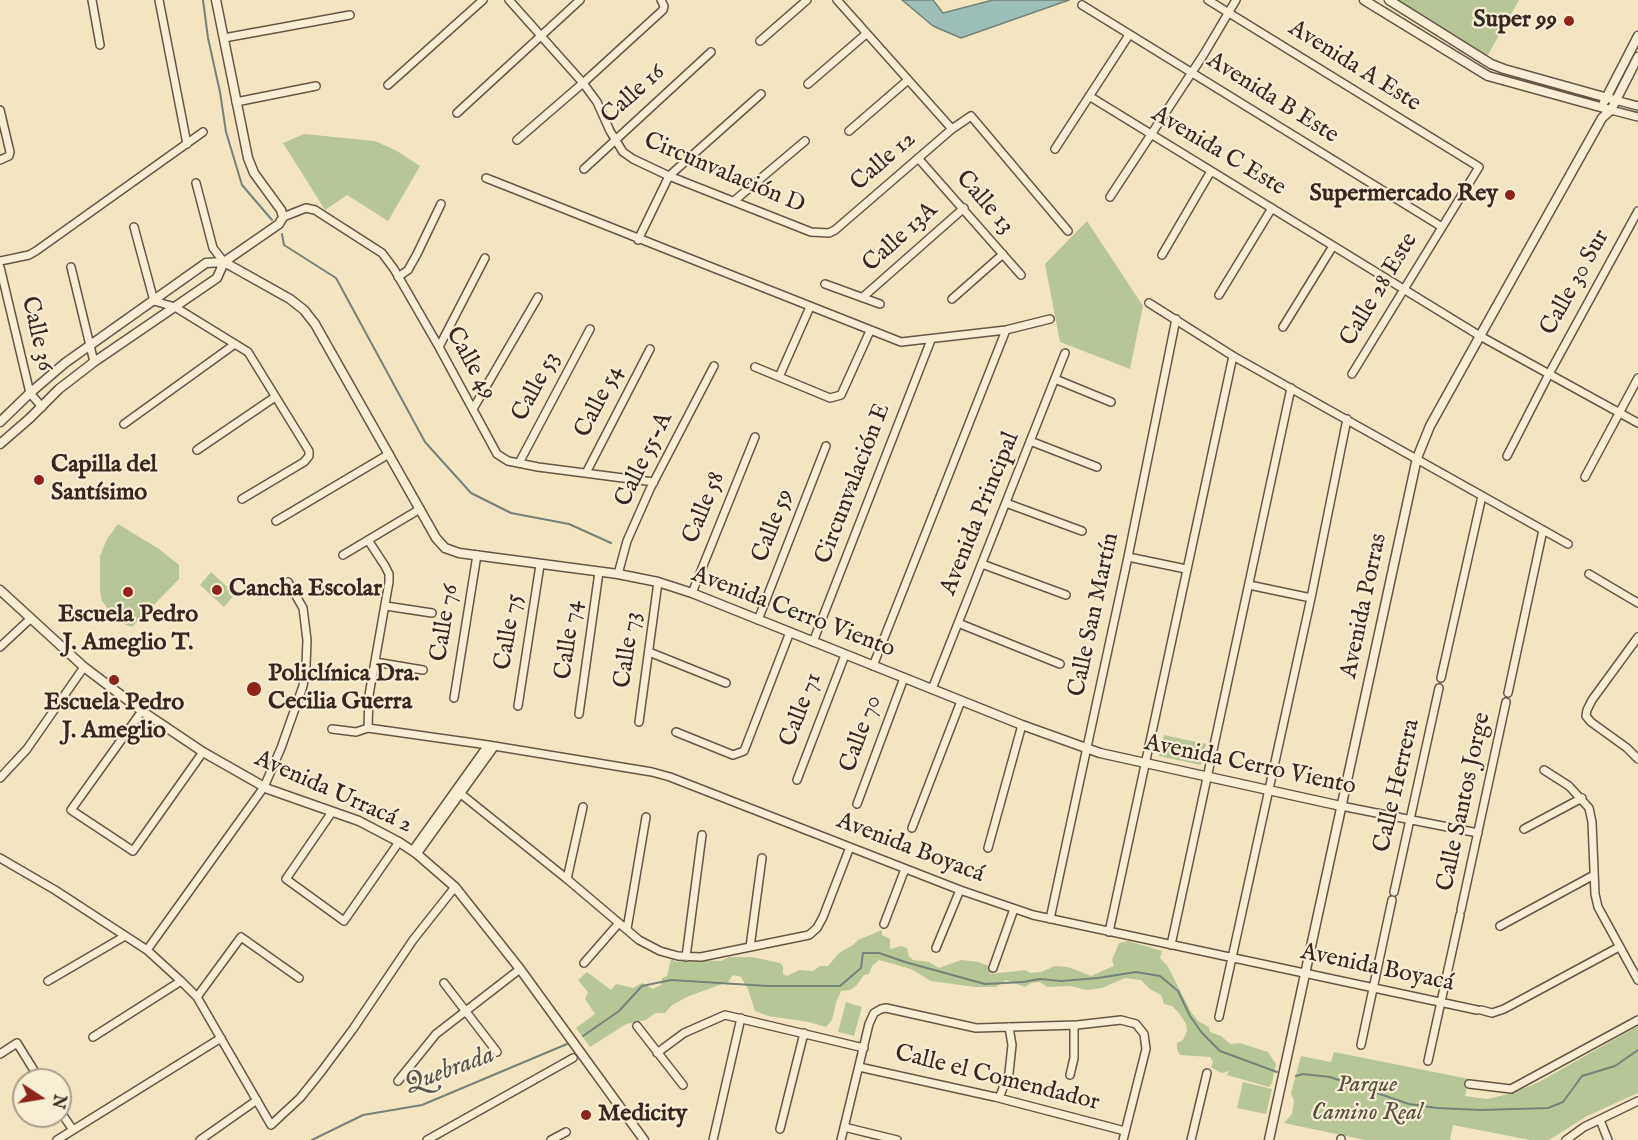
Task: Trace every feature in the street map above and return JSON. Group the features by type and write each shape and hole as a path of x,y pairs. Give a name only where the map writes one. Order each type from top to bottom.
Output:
{"street":[{"path":"92,0 100,45"},
{"path":"159,0 187,144"},
{"path":"0,422 65,363 206,263 224,262 279,224 283,217 281,210 254,173 248,158 216,0"},
{"path":"388,85 483,0"},
{"name":"Circunvalación D","path":"509,0 583,83 597,102 615,139 628,156 669,176 821,234"},
{"path":"457,112 580,0"},
{"path":"517,140 663,10 661,0"},
{"path":"760,41 807,0"},
{"path":"837,0 952,129"},
{"name":"Avenida A Este","path":"1208,0 1479,167"},
{"path":"1110,197 1152,135 1236,0"},
{"path":"1364,0 1488,76 1638,117"},
{"path":"1389,0 1491,64 1638,106"},
{"name":"Avenida B Este","path":"1082,5 1442,227"},
{"path":"224,38 350,15"},
{"path":"808,84 866,34"},
{"path":"1055,149 1129,35"},
{"path":"1606,108 1605,97 1638,36"},
{"name":"Calle 16","path":"584,169 711,52"},
{"name":"Avenida Porras","path":"1269,1140 1416,458 1430,426 1479,336 1606,108 1615,100 1638,57"},
{"path":"849,131 908,80"},
{"path":"236,102 316,86"},
{"path":"638,240 669,176 761,94"},
{"name":"Avenida C Este","path":"1089,96 1479,336 1638,423"},
{"path":"0,110 10,152 9,156 0,160"},
{"name":"Calle 12","path":"821,234 835,230 952,129 971,116 1068,231"},
{"path":"0,261 29,255 36,251 203,132"},
{"path":"734,201 805,141"},
{"name":"Calle 13","path":"918,158 1021,275"},
{"name":"Calle 28 Este","path":"1352,374 1479,167"},
{"path":"1162,255 1211,171"},
{"path":"486,178 810,308 901,342 1006,330 1050,319"},
{"path":"196,183 213,248 224,262"},
{"path":"398,277 408,270 441,204"},
{"name":"Calle 49","path":"283,217 306,208 315,210 382,253 440,347 497,454 508,461 519,464 654,482"},
{"name":"Calle 13A","path":"863,297 964,208"},
{"path":"1219,295 1272,208"},
{"name":"Calle 30 Sur","path":"1507,456 1638,211"},
{"path":"134,227 154,301"},
{"path":"1282,327 1333,246"},
{"path":"952,299 1003,254"},
{"path":"440,347 485,258"},
{"path":"0,444 59,389 94,362 217,278 224,262"},
{"name":"Avenida Cerro Viento","path":"224,262 290,299 304,310 315,324 436,538 445,548 477,555 618,574 658,582 1022,725 1087,748 1146,764 1478,833"},
{"name":"Calle 36","path":"0,267 30,393 42,407"},
{"path":"71,267 94,362"},
{"path":"825,284 880,304"},
{"path":"473,409 538,297"},
{"path":"154,301 175,307 248,352 309,451 309,456 304,462 242,499"},
{"path":"1149,303 1233,356 1568,544"},
{"path":"779,377 810,308"},
{"name":"Calle San Martín","path":"1050,919 1128,557 1176,319"},
{"name":"Calle 53","path":"519,464 590,329"},
{"path":"873,666 1006,330"},
{"path":"755,367 830,398 841,395 870,331"},
{"name":"Circunvalación E","path":"813,642 931,340"},
{"path":"124,424 235,344"},
{"name":"Calle 54","path":"586,473 650,349"},
{"name":"Avenida Principal","path":"932,689 1065,353"},
{"path":"1110,932 1233,356"},
{"name":"Calle 55-A","path":"618,574 627,541 654,482 714,366"},
{"path":"1585,477 1638,378"},
{"path":"1055,379 1111,402"},
{"path":"1171,945 1291,388"},
{"path":"197,450 275,397"},
{"path":"1219,1017 1311,598 1347,419"},
{"name":"Calle 58","path":"692,594 755,437"},
{"path":"1030,441 1097,467"},
{"name":"Calle 59","path":"758,620 826,446"},
{"path":"276,521 389,454"},
{"path":"1441,678 1482,496"},
{"path":"1006,502 1082,531"},
{"path":"343,555 420,509"},
{"name":"Calle Santos Jorge","path":"1508,693 1543,530"},
{"path":"368,540 388,574 386,606 369,695 368,728"},
{"name":"Calle 76","path":"454,698 477,555"},
{"path":"1128,557 1186,570"},
{"path":"982,564 1066,595"},
{"name":"Calle 75","path":"518,706 540,565"},
{"name":"Calle 74","path":"579,714 599,572"},
{"path":"1589,574 1638,603"},
{"path":"147,950 264,787 296,707 303,686 307,640 303,608 288,582"},
{"name":"Calle 73","path":"639,722 658,582"},
{"path":"1249,585 1311,598"},
{"name":"Avenida Urracá 2","path":"0,590 84,667 142,711 203,752 264,787 359,821 415,852 455,887 520,969 644,1140"},
{"path":"386,606 432,613"},
{"path":"0,647 30,619"},
{"path":"958,623 1060,664"},
{"path":"676,732 734,755 744,750 790,632"},
{"path":"1638,637 1592,700 1586,716 1638,759"},
{"path":"649,652 726,682"},
{"name":"Calle 71","path":"797,780 844,655"},
{"path":"375,662 423,670"},
{"path":"0,778 27,749 84,667"},
{"name":"Calle 70","path":"857,804 904,678"},
{"name":"Calle Herrera","path":"1361,1045 1440,688"},
{"path":"912,828 961,701"},
{"name":"Calle Santos Jorge","path":"1428,1061 1506,702"},
{"path":"142,711 70,810 133,851 203,752"},
{"path":"988,848 1022,725"},
{"name":"Avenida Boyacá","path":"332,729 356,732 368,728 661,775 1014,909 1050,919 1491,1013 1504,1009 1618,947"},
{"path":"415,852 491,746"},
{"path":"1544,770 1569,786 1588,805 1591,815 1595,894 1598,907 1638,980"},
{"path":"459,791 639,940 660,951 686,957 701,957 809,935 817,928 850,847"},
{"path":"1524,829 1582,798"},
{"path":"567,879 583,807"},
{"path":"332,812 286,879 344,921 399,842"},
{"path":"627,929 646,817"},
{"path":"686,957 702,835"},
{"path":"750,947 762,858"},
{"path":"1,860 55,890 147,950 181,981 197,997 271,1125 300,1098 353,1029 412,940 455,887"},
{"path":"884,924 905,869"},
{"path":"1500,926 1594,875"},
{"path":"936,948 960,890"},
{"path":"993,969 1014,909"},
{"path":"584,963 619,923"},
{"path":"48,981 125,936"},
{"path":"197,997 242,937 299,978"},
{"path":"398,1081 436,1034 520,969"},
{"path":"93,1037 181,981"},
{"path":"444,983 496,1052"},
{"path":"842,1140 871,1017 881,1009 966,1027 1074,1025 1121,1020 1136,1024 1144,1034 1146,1049 1123,1140"},
{"path":"657,1053 684,1033 725,1015 864,1048"},
{"path":"713,1140 741,1018"},
{"path":"1469,1084 1511,1089 1638,1020"},
{"path":"1070,1075 1074,1058 1074,1025"},
{"path":"637,1026 683,1085"},
{"path":"999,1098 1010,1072 1012,1057 1009,1027"},
{"path":"780,1129 804,1033"},
{"path":"57,1140 221,1038"},
{"path":"0,1054 17,1043 33,1068"},
{"path":"427,1140 573,1059"},
{"name":"Calle el Comendador","path":"859,1066 999,1098 1125,1131"},
{"path":"1191,1140 1208,1073"},
{"path":"200,1140 257,1100"},
{"path":"1566,1140 1584,1127 1638,1101"},
{"path":"1600,1120 1608,1140"},
{"path":"844,1127 897,1140"},
{"path":"551,1140 566,1132"}],"green space":[{"path":"1389,0 1519,0 1485,60"},
{"path":"304,134 375,141 397,151 420,166 388,221 347,195 325,210 283,143"},
{"path":"1087,221 1143,306 1130,369 1060,342 1045,264"},
{"path":"118,524 159,549 179,565 179,579 132,627 121,623 112,614 102,601 100,589 100,556 107,539"},
{"name":"Cancha Escolar","path":"211,572 235,594 224,607 200,585"},
{"path":"1164,735 1206,744 1201,765 1159,756"},
{"path":"882,930 882,935 890,939 890,949 901,946 907,948 913,960 929,962 939,968 961,960 978,962 989,966 990,974 1026,970 1030,973 1041,972 1055,966 1068,967 1091,976 1114,966 1112,960 1119,943 1128,941 1162,951 1160,958 1167,965 1198,1021 1209,1027 1210,1032 1221,1036 1230,1044 1240,1043 1268,1052 1276,1064 1272,1083 1269,1087 1227,1075 1229,1071 1219,1072 1211,1067 1213,1062 1210,1057 1180,1055 1177,1043 1183,1040 1187,1031 1186,1024 1179,1013 1172,1006 1164,1004 1161,995 1141,980 1125,978 1102,988 1087,990 1070,986 1047,987 1040,982 1031,983 1025,987 1006,980 996,987 975,987 931,981 911,969 879,960 856,986 850,990 841,991 832,1020 826,1027 768,1016 755,1011 748,989 741,977 733,975 728,982 689,996 672,1005 665,1013 655,1013 646,1020 626,1024 590,1047 576,1028 595,1014 585,999 588,992 578,980 587,972 611,990 616,984 633,988 642,983 653,989 661,985 662,978 667,976 671,959 676,962 721,961 729,957 752,957 780,963 783,966 783,974 787,976 799,970 813,971 820,966 828,966 839,953 858,940"},
{"path":"846,1002 862,1007 854,1036 838,1032"},
{"name":"Parque Camino Real","path":"1638,1026 1638,1093 1587,1116 1549,1140 1530,1140 1453,1125 1450,1140 1365,1140 1284,1123 1292,1114 1294,1101 1291,1093 1301,1056 1331,1062 1334,1052 1469,1079 1465,1096 1487,1099 1513,1093 1539,1082"},
{"path":"1243,1082 1272,1089 1266,1114 1237,1108"}],"water":[{"path":"902,0 933,0 943,13 993,0 1069,0 961,38 933,26"}],"waterway":[{"path":"203,0 226,132 242,185 272,220"},
{"path":"282,234 284,245 336,278 425,442 471,493 511,513 569,524 611,543"},
{"path":"583,1036 619,1011 642,986 671,980 768,986 840,986 861,968 863,953 879,953 985,984 1040,979 1061,981 1136,972 1160,976 1178,991 1190,1016 1202,1033 1220,1051 1277,1072"},
{"name":"Quebrada","path":"312,1140 363,1115 422,1105 567,1044"},
{"path":"1296,1076 1303,1074 1330,1077 1409,1104 1437,1108 1481,1110 1548,1108 1563,1102 1582,1076 1615,1066 1638,1050"}],"place":[{"name":"Super 99","path":"1569,21"},
{"name":"Supermercado Rey","path":"1510,195"},
{"name":"Capilla del Santísimo","path":"39,480"},
{"name":"Cancha Escolar","path":"217,590"},
{"name":"Escuela Pedro J. Ameglio T.","path":"128,592"},
{"name":"Escuela Pedro J. Ameglio","path":"114,680"},
{"name":"Policlínica Dra. Cecilia Guerra","path":"254,689"},
{"name":"Medicity","path":"586,1115"}]}
